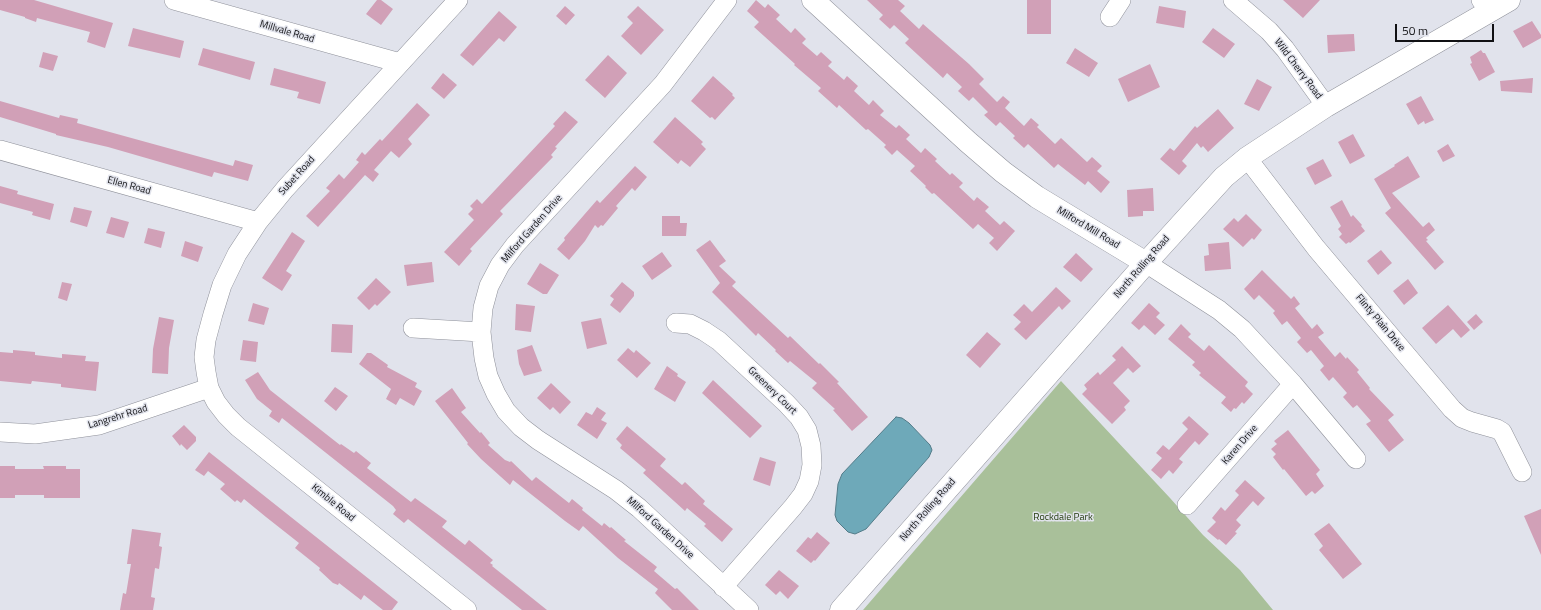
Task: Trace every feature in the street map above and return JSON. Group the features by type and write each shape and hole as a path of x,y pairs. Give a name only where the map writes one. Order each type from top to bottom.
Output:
{"main road":[{"name":"Milford Mill Road","path":"813,0 968,142 1004,172 1037,197 1146,263"},
{"name":"North Rolling Road","path":"840,610 1200,202 1224,177 1247,158 1326,106 1485,6 1509,0"}],"street":[{"name":"Millvale Road","path":"174,0 400,64"},
{"name":"Subet Road","path":"209,388 204,357 212,314 222,285 238,254 258,222 285,189 458,0"},
{"name":"Milford Garden Drive","path":"727,0 663,84 500,265 489,286 483,308 481,332 488,376 506,411 521,427 538,440 616,490 639,508 749,610"},
{"path":"1110,17 1121,0"},
{"name":"Wild Cherry Road","path":"1233,0 1269,31 1285,49 1326,106"},
{"name":"Ellen Road","path":"0,150 258,222"},
{"name":"Flinty Plain Drive","path":"1247,158 1316,248 1452,409 1462,418 1502,432 1522,472"},
{"name":"Milford Mill Road","path":"1146,263 1219,310 1242,329 1293,384 1356,459"},
{"name":"Greenery Court","path":"676,322 690,324 719,341 786,402 803,424 811,446 812,465 809,481 803,494 724,587"},
{"path":"413,328 481,332"},
{"name":"Karen Drive","path":"1187,505 1293,384"},
{"name":"Langrehr Road","path":"0,432 35,434 99,425 209,388"},
{"name":"Kimble Road","path":"209,388 216,402 238,427 467,610"}],"green space":[{"name":"Rockdale Park","path":"1061,381 1203,535 1240,570 1273,610 863,610"}],"water":[{"path":"896,417 902,418 909,423 930,445 932,450 929,457 866,529 855,534 848,532 837,521 835,515 838,484 842,474"}],"building":[{"path":"0,0 34,0 113,23 105,48 87,42 90,32 37,18 36,22 25,17 0,10"},
{"path":"377,0 381,0 393,9 381,25 366,14"},
{"path":"756,0 765,8 768,4 780,15 776,19 791,33 795,28 806,39 802,43 817,56 821,52 832,62 828,66 844,80 847,76 858,86 854,91 869,105 873,100 884,111 880,115 896,128 899,125 910,135 906,139 921,153 925,148 937,159 935,161 950,175 952,173 963,183 959,187 974,201 977,197 989,207 985,211 1000,225 1004,221 1015,231 997,251 989,243 994,238 978,224 973,229 934,193 932,194 910,171 915,166 897,150 892,155 884,147 886,145 868,129 866,130 839,105 837,108 818,91 821,88 754,27 759,22 747,11"},
{"path":"867,0 898,0 905,6 900,11 919,29 923,24 984,79 979,84 997,102 1003,96 1010,102 1005,108 1024,126 1031,118 1039,125 1037,127 1055,144 1061,138 1087,162 1092,157 1102,166 1097,171 1110,182 1101,193 1088,181 1085,185 1058,164 1054,168 1028,144 1024,148 1013,138 1015,136 1000,122 996,126 984,115 988,112 973,97 969,101 958,91 962,87 947,73 943,78 905,43 909,39 894,25 890,29 879,19 883,15"},
{"path":"1027,0 1051,0 1051,34 1027,34"},
{"path":"1283,0 1320,0 1303,18"},
{"path":"565,6 575,15 566,25 556,16"},
{"path":"638,6 664,30 641,55 621,36 633,23 627,17"},
{"path":"1159,6 1186,11 1184,28 1156,23"},
{"path":"499,11 517,27 504,42 499,38 473,66 460,55"},
{"path":"1532,21 1541,35 1541,38 1523,48 1513,31"},
{"path":"133,28 184,41 180,58 128,46"},
{"path":"1213,28 1235,44 1224,58 1202,42"},
{"path":"1354,34 1355,51 1328,53 1327,35"},
{"path":"203,48 255,62 250,80 198,65"},
{"path":"1075,48 1098,63 1089,77 1066,63"},
{"path":"1481,50 1485,53 1495,72 1479,81 1470,64 1472,63 1470,57"},
{"path":"43,52 58,56 53,71 39,67"},
{"path":"608,55 627,73 605,98 585,80"},
{"path":"1150,64 1160,87 1128,102 1118,79"},
{"path":"274,68 326,82 320,104 297,98 299,92 270,85"},
{"path":"443,73 457,85 444,99 431,88"},
{"path":"713,76 733,94 732,95 735,98 715,120 712,117 710,118 691,101"},
{"path":"1533,78 1532,93 1501,91 1500,81"},
{"path":"1257,79 1272,87 1259,111 1244,104"},
{"path":"1421,96 1434,120 1425,124 1424,121 1418,125 1406,104"},
{"path":"0,101 59,118 60,115 78,119 77,123 233,166 235,160 253,165 248,181 214,172 212,177 108,147 56,135 0,117"},
{"path":"417,103 430,115 408,139 412,144 399,158 391,151 374,170 379,174 373,182 365,175 318,227 306,216 330,191 326,188 339,174 344,179 359,162 356,160 362,152 365,155 380,139 382,141"},
{"path":"1218,109 1234,128 1208,152 1203,146 1201,148 1197,143 1182,161 1187,166 1179,175 1160,159 1170,148 1174,151 1195,126 1197,128"},
{"path":"565,111 578,122 555,147 557,148 551,155 553,157 500,211 503,214 470,249 472,251 459,266 444,252 474,220 468,214 473,209 470,206 477,199 482,204 555,126 553,124"},
{"path":"675,117 703,142 701,144 706,149 690,167 681,160 678,164 653,142"},
{"path":"1353,134 1365,156 1350,164 1338,142"},
{"path":"1448,144 1455,156 1443,162 1437,151"},
{"path":"1408,156 1420,177 1392,193 1423,227 1429,222 1435,230 1426,238 1428,240 1426,241 1444,262 1435,270 1385,213 1391,208 1374,179"},
{"path":"1323,159 1332,176 1315,185 1306,168"},
{"path":"635,166 647,177 635,191 632,188 616,206 618,208 603,226 601,225 598,228 595,225 585,241 569,260 557,249 565,240 564,238 597,200 600,203"},
{"path":"0,186 18,191 17,194 54,204 50,220 32,215 33,212 0,203"},
{"path":"1153,188 1154,211 1143,211 1143,216 1128,217 1127,190"},
{"path":"1342,200 1351,217 1353,215 1365,231 1350,243 1349,242 1346,244 1339,237 1342,234 1338,229 1341,226 1330,207"},
{"path":"74,207 92,211 87,227 70,222"},
{"path":"1246,214 1262,230 1254,240 1252,238 1243,247 1223,229 1234,218 1238,222"},
{"path":"662,216 680,216 680,223 687,223 686,236 662,236"},
{"path":"111,217 129,222 124,238 106,233"},
{"path":"148,228 165,232 161,248 144,243"},
{"path":"292,232 305,241 286,271 292,275 282,291 262,278"},
{"path":"710,240 726,261 719,266 736,282 732,286 788,338 790,336 819,364 820,363 839,382 837,383 868,417 852,431 833,410 835,409 812,388 817,383 790,361 788,363 758,333 756,336 712,292 720,283 696,250"},
{"path":"185,241 203,247 198,262 181,256"},
{"path":"1229,242 1231,269 1205,271 1204,256 1209,255 1208,244"},
{"path":"1381,250 1392,263 1378,275 1367,261"},
{"path":"662,252 672,266 652,280 642,266"},
{"path":"1076,253 1093,269 1081,282 1063,267"},
{"path":"432,262 434,282 407,286 404,265"},
{"path":"540,263 559,275 547,294 543,294 527,284"},
{"path":"1262,270 1291,299 1294,296 1300,304 1295,308 1312,329 1317,324 1324,333 1318,337 1335,357 1340,352 1346,359 1347,357 1359,370 1357,372 1370,388 1369,389 1394,415 1388,420 1404,440 1389,452 1366,424 1371,421 1357,405 1353,408 1343,397 1347,393 1333,377 1329,381 1320,370 1324,366 1311,350 1307,353 1297,342 1301,338 1287,321 1282,325 1273,313 1275,311 1259,295 1254,300 1244,289"},
{"path":"376,278 391,292 377,306 375,304 369,310 357,298"},
{"path":"1408,279 1418,293 1404,305 1393,291"},
{"path":"62,282 72,284 67,301 58,298"},
{"path":"622,282 634,292 634,296 620,313 610,305 614,299 610,296"},
{"path":"1056,287 1071,301 1062,310 1059,306 1026,340 1014,329 1021,322 1013,315 1024,304 1032,312"},
{"path":"253,303 269,308 264,325 248,321"},
{"path":"1149,303 1160,313 1156,317 1165,325 1155,335 1144,325 1139,330 1131,323"},
{"path":"516,304 535,306 531,332 515,330"},
{"path":"1448,305 1470,330 1461,338 1453,329 1436,344 1422,328"},
{"path":"1476,314 1483,322 1474,330 1467,322"},
{"path":"159,317 174,320 169,348 168,374 152,373 153,349"},
{"path":"601,318 607,344 587,349 581,322"},
{"path":"332,324 353,325 352,353 331,352"},
{"path":"1181,324 1191,334 1188,337 1204,351 1209,345 1248,382 1245,386 1253,394 1244,404 1242,402 1231,412 1221,403 1226,397 1199,375 1201,373 1192,365 1195,362 1168,339"},
{"path":"987,332 1001,344 980,368 966,355"},
{"path":"243,340 258,342 256,362 240,360"},
{"path":"532,345 542,371 524,376 519,364 517,350"},
{"path":"1122,346 1141,366 1133,373 1128,368 1113,383 1130,401 1124,407 1126,410 1112,424 1082,394 1087,389 1084,385 1098,372 1100,375 1116,360 1112,356"},
{"path":"628,348 634,353 636,350 651,363 637,378 617,360"},
{"path":"13,350 35,352 35,355 62,358 62,354 86,356 85,361 99,362 96,391 61,387 61,384 32,381 31,384 0,381 0,352 13,353"},
{"path":"367,353 371,353 388,365 387,367 417,383 415,387 422,391 414,406 400,398 396,405 386,399 391,389 359,364"},
{"path":"667,366 678,374 677,376 686,382 675,402 654,389"},
{"path":"258,372 270,390 340,445 341,444 354,453 356,451 371,463 367,468 411,502 415,498 447,521 442,527 465,545 469,540 493,560 490,563 493,565 492,566 547,610 522,610 408,519 404,523 393,514 396,510 393,506 282,418 279,423 269,416 272,411 257,399 245,380"},
{"path":"713,380 762,426 750,438 702,393"},
{"path":"551,383 571,402 560,414 553,407 550,410 537,398"},
{"path":"335,387 348,396 336,411 324,401"},
{"path":"452,388 466,408 461,412 490,443 488,445 505,460 511,461 532,481 536,477 569,503 572,499 583,508 582,510 602,526 604,523 610,528 611,527 626,540 624,541 657,567 654,571 675,589 677,588 699,610 672,610 655,593 658,589 618,558 583,526 579,531 513,480 510,485 481,459 467,444 468,443 435,401"},
{"path":"597,407 606,413 601,420 607,423 597,439 577,425 586,412 592,415"},
{"path":"1189,416 1209,434 1199,445 1195,441 1179,459 1183,462 1173,474 1169,470 1161,479 1151,470 1162,458 1156,453 1163,445 1169,450 1188,429 1182,423"},
{"path":"184,425 196,437 196,441 187,450 181,444 180,446 172,436"},
{"path":"627,426 666,459 660,466 682,485 685,482 705,501 703,504 733,529 722,542 704,526 706,524 687,508 685,511 643,473 646,470 620,448 622,445 616,439"},
{"path":"1288,430 1320,470 1316,474 1324,486 1315,494 1312,491 1306,496 1273,457 1276,454 1271,449 1277,444 1274,441"},
{"path":"209,452 398,602 392,610 383,610 364,595 361,600 339,583 338,585 333,583 319,570 320,568 295,548 299,543 244,499 241,503 237,500 235,502 220,489 225,484 208,471 204,476 195,470"},
{"path":"760,457 776,462 770,486 753,480"},
{"path":"0,466 15,466 15,469 44,469 43,466 66,466 66,469 80,469 80,498 44,498 44,495 15,495 15,498 0,498"},
{"path":"1245,480 1265,498 1258,506 1253,501 1236,520 1241,525 1235,532 1237,533 1226,545 1207,531 1216,522 1212,518 1221,507 1225,511 1239,495 1235,491"},
{"path":"1541,509 1541,555 1524,516"},
{"path":"1329,523 1362,564 1343,579 1319,550 1323,546 1314,534"},
{"path":"132,529 161,533 159,546 162,547 159,569 155,568 151,597 155,598 153,610 120,610 123,593 126,594 131,564 127,564"},
{"path":"817,532 830,543 815,561 814,560 811,563 796,551 808,537 811,539"},
{"path":"779,570 799,586 788,599 780,591 776,595 765,585"}]}
